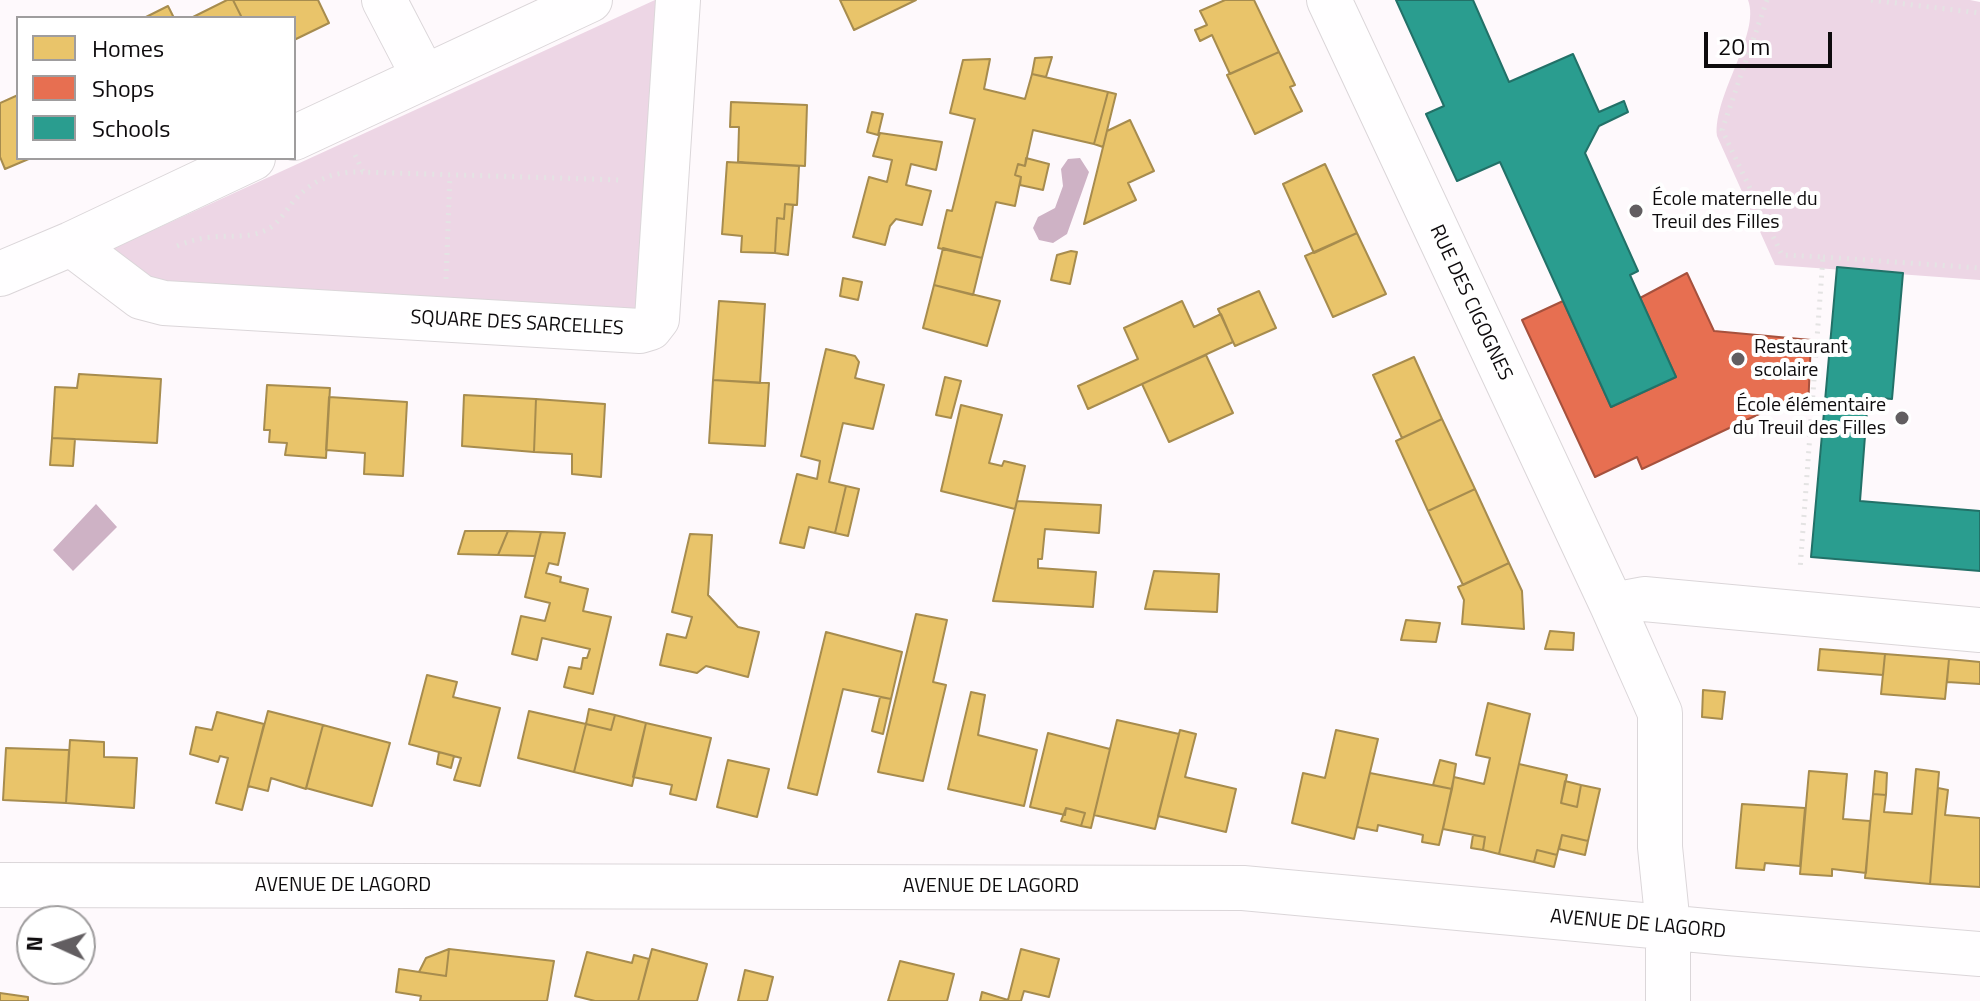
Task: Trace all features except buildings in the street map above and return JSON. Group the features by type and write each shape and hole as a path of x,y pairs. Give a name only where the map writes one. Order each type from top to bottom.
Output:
{"street":[{"path":"384,0 424,77"},
{"path":"296,137 590,0"},
{"name":"SQUARE DES SARCELLES","path":"71,244 141,297 164,303 640,331 650,328 657,319 678,0"},
{"name":"RUE DES CIGOGNES","path":"1329,0 1660,713 1660,847 1668,926 1668,1001"},
{"path":"0,274 249,160"},
{"path":"1612,605 1644,599 1980,630"},
{"name":"AVENUE DE LAGORD","path":"0,885 1243,888 1980,954"}],"path":[{"path":"1767,0 1722,130 1782,255 1980,268"},
{"path":"1871,0 1980,13"},
{"path":"339,117 363,172"},
{"path":"110,273 191,241 216,236 244,236 269,229 302,189 342,171 666,181"},
{"path":"444,320 450,175"},
{"path":"1796,615 1823,257"}],"shaded area":[{"path":"655,0 668,0 647,296 632,313 167,289 112,249"},
{"path":"1748,0 1980,2 1980,280 1775,265 1717,136 1722,102 1748,30"},
{"path":"1080,158 1089,172 1067,234 1053,243 1039,240 1033,228 1038,217 1055,208 1063,186 1061,169 1068,159"},
{"path":"96,504 117,527 73,571 53,550"}],"place":[{"name":"École maternelle du Treuil des Filles","path":"1636,211"},
{"name":"Restaurant scolaire","path":"1738,359"},
{"name":"École élémentaire du Treuil des Filles","path":"1902,418"}]}
